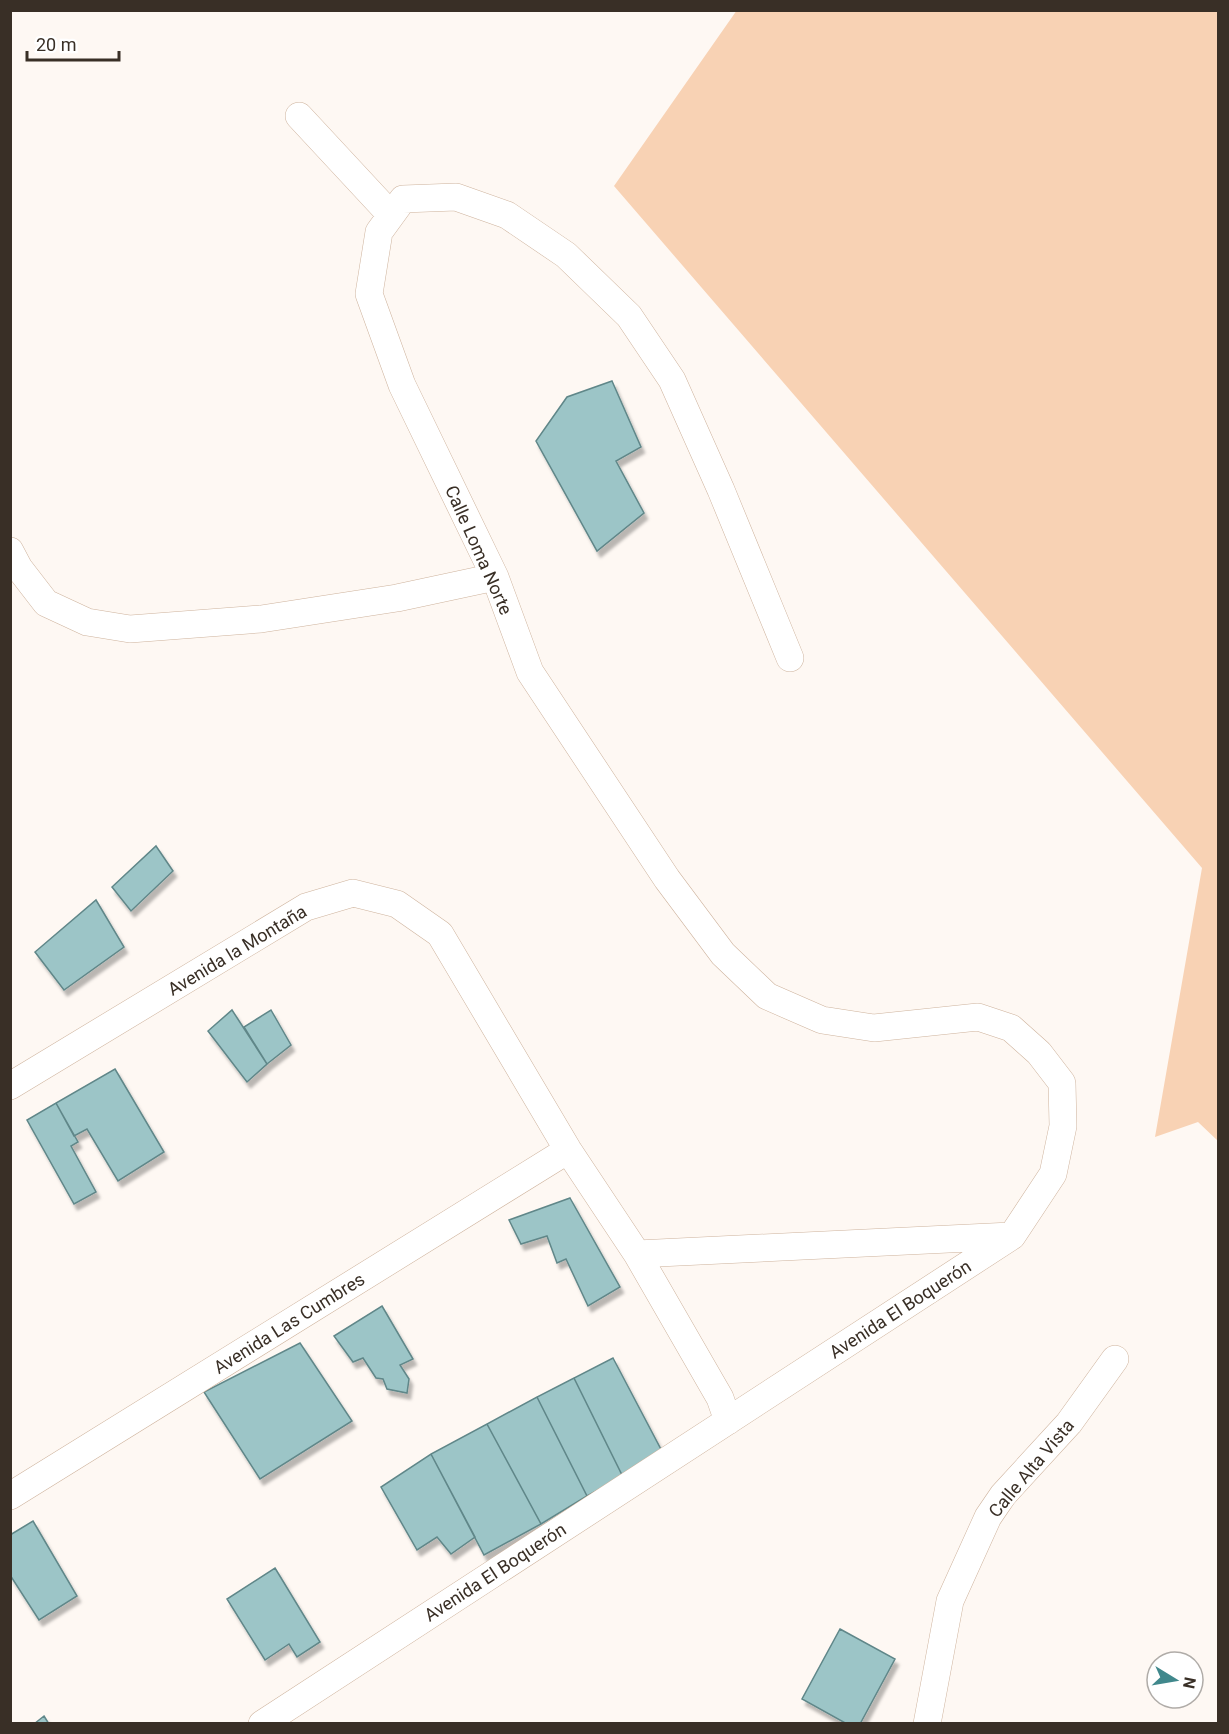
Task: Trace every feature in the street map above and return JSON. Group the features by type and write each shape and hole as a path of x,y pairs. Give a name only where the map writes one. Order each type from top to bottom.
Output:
{"street":[{"path":"299,116 391,215"},
{"name":"Calle Loma Norte","path":"790,658 721,490 672,380 629,316 566,255 507,215 456,197 403,199 379,232 369,294 402,385 495,577 530,672 668,879 723,954 767,996 822,1020 874,1028 978,1017 1011,1028 1039,1053 1062,1083 1063,1126 1053,1174 1012,1236"},
{"path":"10,551 46,603 87,622 130,629 261,619 397,598 495,577"},
{"name":"Avenida la Montaña","path":"10,1086 306,907 353,893 397,904 440,934 568,1150"},
{"path":"568,1150 637,1254 720,1398 728,1421"},
{"name":"Avenida Las Cumbres","path":"10,1496 568,1150"},
{"path":"637,1254 1012,1236"},
{"name":"Avenida El Boquerón","path":"262,1724 1012,1236"},
{"name":"Calle Alta Vista","path":"927,1724 950,1601 988,1516 1069,1423 1115,1359"}],"shaded area":[{"path":"737,10 1218,11 1218,1141 1198,1122 1155,1137 1202,868 614,186"}],"building":[{"path":"612,381 641,447 616,461 644,513 597,551 536,441 567,397"},
{"path":"156,846 173,871 131,911 112,887"},
{"path":"96,900 124,947 64,990 35,952"},
{"path":"232,1010 267,1064 247,1082 208,1031"},
{"path":"271,1010 291,1045 267,1064 244,1027"},
{"path":"115,1069 164,1152 118,1181 87,1129 74,1136 56,1103"},
{"path":"56,1103 78,1142 71,1146 96,1192 74,1204 27,1120"},
{"path":"570,1198 620,1287 588,1306 566,1259 557,1263 547,1236 521,1244 509,1220"},
{"path":"382,1306 413,1359 400,1365 409,1379 407,1393 387,1389 383,1379 376,1378 363,1358 353,1362 334,1336"},
{"path":"300,1343 352,1421 260,1479 204,1392"},
{"path":"613,1358 665,1457 623,1477 574,1378"},
{"path":"574,1378 623,1477 587,1496 537,1397"},
{"path":"537,1397 587,1496 541,1524 487,1424"},
{"path":"487,1424 541,1524 484,1555 431,1454"},
{"path":"431,1454 475,1537 451,1554 437,1537 417,1550 381,1487"},
{"path":"33,1521 77,1596 39,1620 10,1575 10,1535"},
{"path":"275,1568 320,1642 297,1657 289,1644 265,1660 227,1599"},
{"path":"840,1629 895,1659 860,1724 847,1724 802,1699"},
{"path":"44,1716 49,1724 34,1724"}]}
